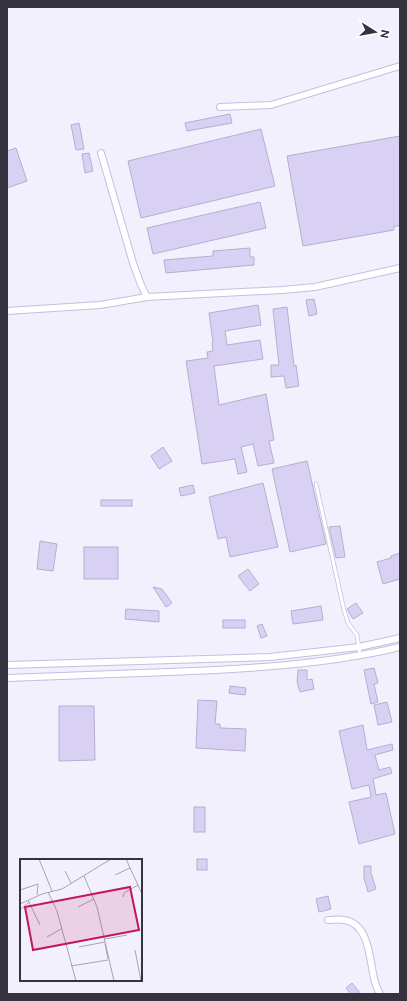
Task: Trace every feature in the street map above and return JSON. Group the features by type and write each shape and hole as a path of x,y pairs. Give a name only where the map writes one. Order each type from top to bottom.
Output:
{"street":[{"path":"220,107 271,105 400,66"},
{"path":"101,153 133,263 147,297"},
{"path":"7,311 100,305 147,297 282,290 315,286 400,268"},
{"path":"7,665 270,657 359,647 400,638"},
{"path":"7,678 226,670 279,666 360,656 400,647"},
{"path":"328,920 343,920 359,927 363,933 371,959 375,982 380,994"}],"lane":[{"path":"316,484 344,610 348,622 357,635 360,656"}],"building":[{"path":"230,114 232,123 187,131 185,123"},
{"path":"79,123 84,149 76,150 71,125"},
{"path":"261,129 275,186 141,218 128,161"},
{"path":"400,136 400,226 394,226 394,230 303,246 287,156"},
{"path":"16,148 27,181 7,188 7,151"},
{"path":"89,153 93,171 85,173 82,154"},
{"path":"260,202 266,228 153,254 147,228"},
{"path":"250,248 250,257 254,257 254,265 166,273 164,260 213,256 213,251"},
{"path":"314,299 317,314 309,316 306,300"},
{"path":"258,305 261,325 225,331 227,345 260,340 263,359 214,366 219,405 266,394 274,440 269,441 274,463 258,466 253,444 241,447 247,472 238,474 235,459 202,464 186,361 208,358 207,352 213,351 209,313"},
{"path":"287,307 294,366 296,365 299,386 286,388 284,376 271,377 271,365 279,365 273,309"},
{"path":"163,447 172,461 159,469 151,456"},
{"path":"307,461 326,544 290,552 272,469"},
{"path":"263,483 278,547 230,557 226,537 218,539 209,497"},
{"path":"193,485 195,493 181,496 179,488"},
{"path":"101,500 132,500 132,506 101,506"},
{"path":"340,526 345,557 336,558 329,527"},
{"path":"40,541 57,544 53,571 37,569"},
{"path":"84,547 118,547 118,579 84,579"},
{"path":"400,553 400,579 383,584 377,562 391,558 391,556"},
{"path":"248,569 259,584 250,591 238,576"},
{"path":"153,587 162,589 172,603 166,607"},
{"path":"356,603 363,613 353,619 347,609"},
{"path":"321,606 323,620 293,624 291,611"},
{"path":"126,609 159,611 159,622 125,619"},
{"path":"223,620 245,620 245,628 223,628"},
{"path":"262,624 267,636 261,638 257,626"},
{"path":"374,668 378,683 374,684 378,702 371,704 364,670"},
{"path":"298,670 307,670 307,680 312,679 314,689 300,692 297,682"},
{"path":"230,686 246,688 245,695 229,693"},
{"path":"198,700 217,701 215,724 220,724 220,728 246,729 245,751 196,748"},
{"path":"387,702 392,722 378,725 374,705"},
{"path":"59,706 94,706 95,760 59,761"},
{"path":"363,725 367,750 392,744 393,750 375,755 379,770 390,767 392,773 373,779 376,795 386,793 395,834 359,844 349,802 371,797 369,785 352,789 339,731"},
{"path":"194,807 205,807 205,832 194,832"},
{"path":"197,859 207,859 207,870 197,870"},
{"path":"364,866 371,866 371,873 376,889 368,892 364,878"},
{"path":"328,896 331,909 319,912 316,899"},
{"path":"352,983 361,994 351,994 346,988"}]}
